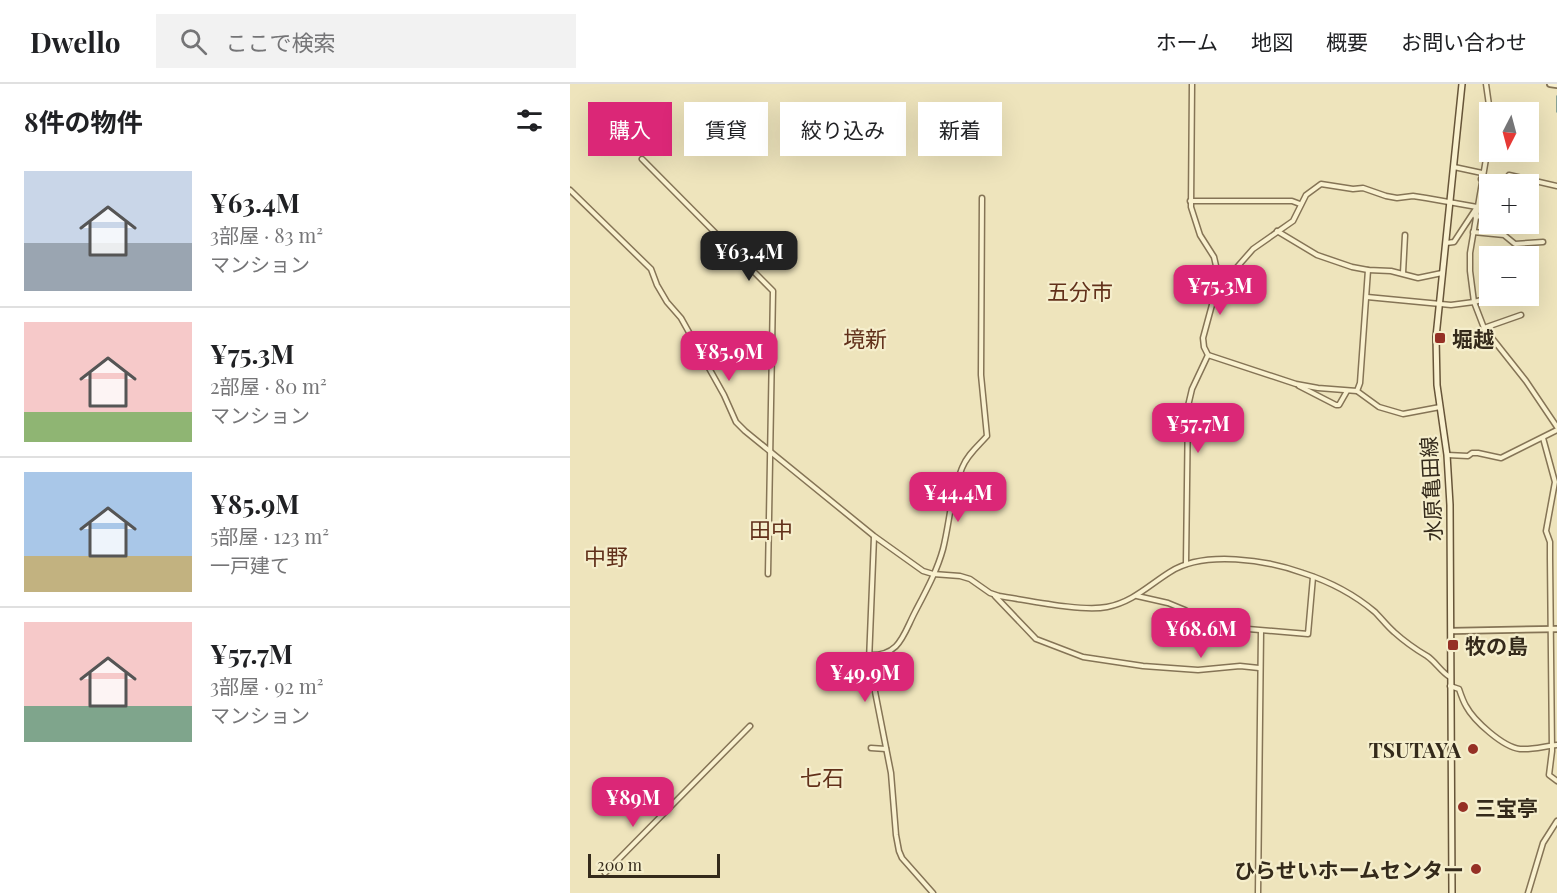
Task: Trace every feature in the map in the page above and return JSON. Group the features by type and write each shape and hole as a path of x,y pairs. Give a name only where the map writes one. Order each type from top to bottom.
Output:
{"main road":[{"name":"水原亀田線","path":"1452,893 1450,505 1447,455 1436,362 1439,305 1462,84"}],"street":[{"path":"1192,84 1190,201 1193,220 1214,257 1219,279 1203,338 1208,355 1296,384 1336,405 1344,399 1347,391"},
{"path":"1486,84 1488,102"},
{"path":"1550,84 1557,85"},
{"path":"642,159 773,291 768,573"},
{"path":"1453,167 1482,173 1483,162"},
{"path":"1539,182 1557,186"},
{"path":"1219,279 1231,274 1253,249 1293,221 1300,204 1311,189 1322,184 1353,189 1363,188 1397,198 1413,196 1477,207"},
{"path":"570,190 651,269 667,302 681,318 703,357 736,422 874,536 923,571 970,579 992,594 1036,639 1083,657 1143,666 1198,670 1240,666 1259,668"},
{"path":"1447,455 1468,456 1478,453 1501,458 1557,429 1526,381 1484,328 1474,302 1470,271 1479,193"},
{"path":"869,655 887,654 906,631 934,574 943,547 952,497 962,466 987,436 981,375 982,198"},
{"path":"1190,201 1292,201 1300,204"},
{"path":"1445,243 1454,242 1477,207"},
{"path":"1475,216 1479,217"},
{"path":"1277,231 1317,255 1368,270 1403,273 1418,278 1442,273"},
{"path":"1473,232 1504,235 1515,244 1543,242"},
{"path":"1403,273 1405,235"},
{"path":"1357,391 1360,383 1368,270"},
{"path":"1367,297 1439,305 1479,301"},
{"path":"1484,328 1521,315"},
{"path":"1186,564 1188,406 1192,389 1208,355"},
{"path":"1296,384 1357,391 1379,407 1403,414 1440,407"},
{"path":"1543,438 1555,482 1546,531 1550,542 1554,629 1554,745 1549,775 1557,781"},
{"path":"874,536 869,655 872,682 894,793 899,851 908,865 933,893"},
{"path":"992,594 1090,608 1106,607 1136,596 1169,572 1186,564 1254,560 1313,577 1358,600 1398,636 1429,657 1445,675 1450,677"},
{"path":"1136,596 1168,603 1212,626 1308,634 1313,577"},
{"path":"1451,631 1554,629"},
{"path":"1258,893 1261,631"},
{"path":"1450,687 1459,689 1472,714 1505,744 1521,750 1554,745"},
{"path":"605,873 750,726"},
{"path":"871,748 886,749"},
{"path":"1528,893 1543,843 1557,821"}],"waterway":[{"path":"1557,96 1557,112"}],"place":[{"name":"堀越","path":"1440,338"},
{"name":"牧の島","path":"1453,645"},
{"name":"TSUTAYA","path":"1473,749"},
{"name":"三宝亭","path":"1463,807"},
{"name":"ひらせいホームセンター","path":"1476,869"}],"district":[{"name":"五分市","path":"1080,291"},
{"name":"境新","path":"865,338"},
{"name":"田中","path":"771,529"},
{"name":"中野","path":"606,556"},
{"name":"七石","path":"822,777"}]}
